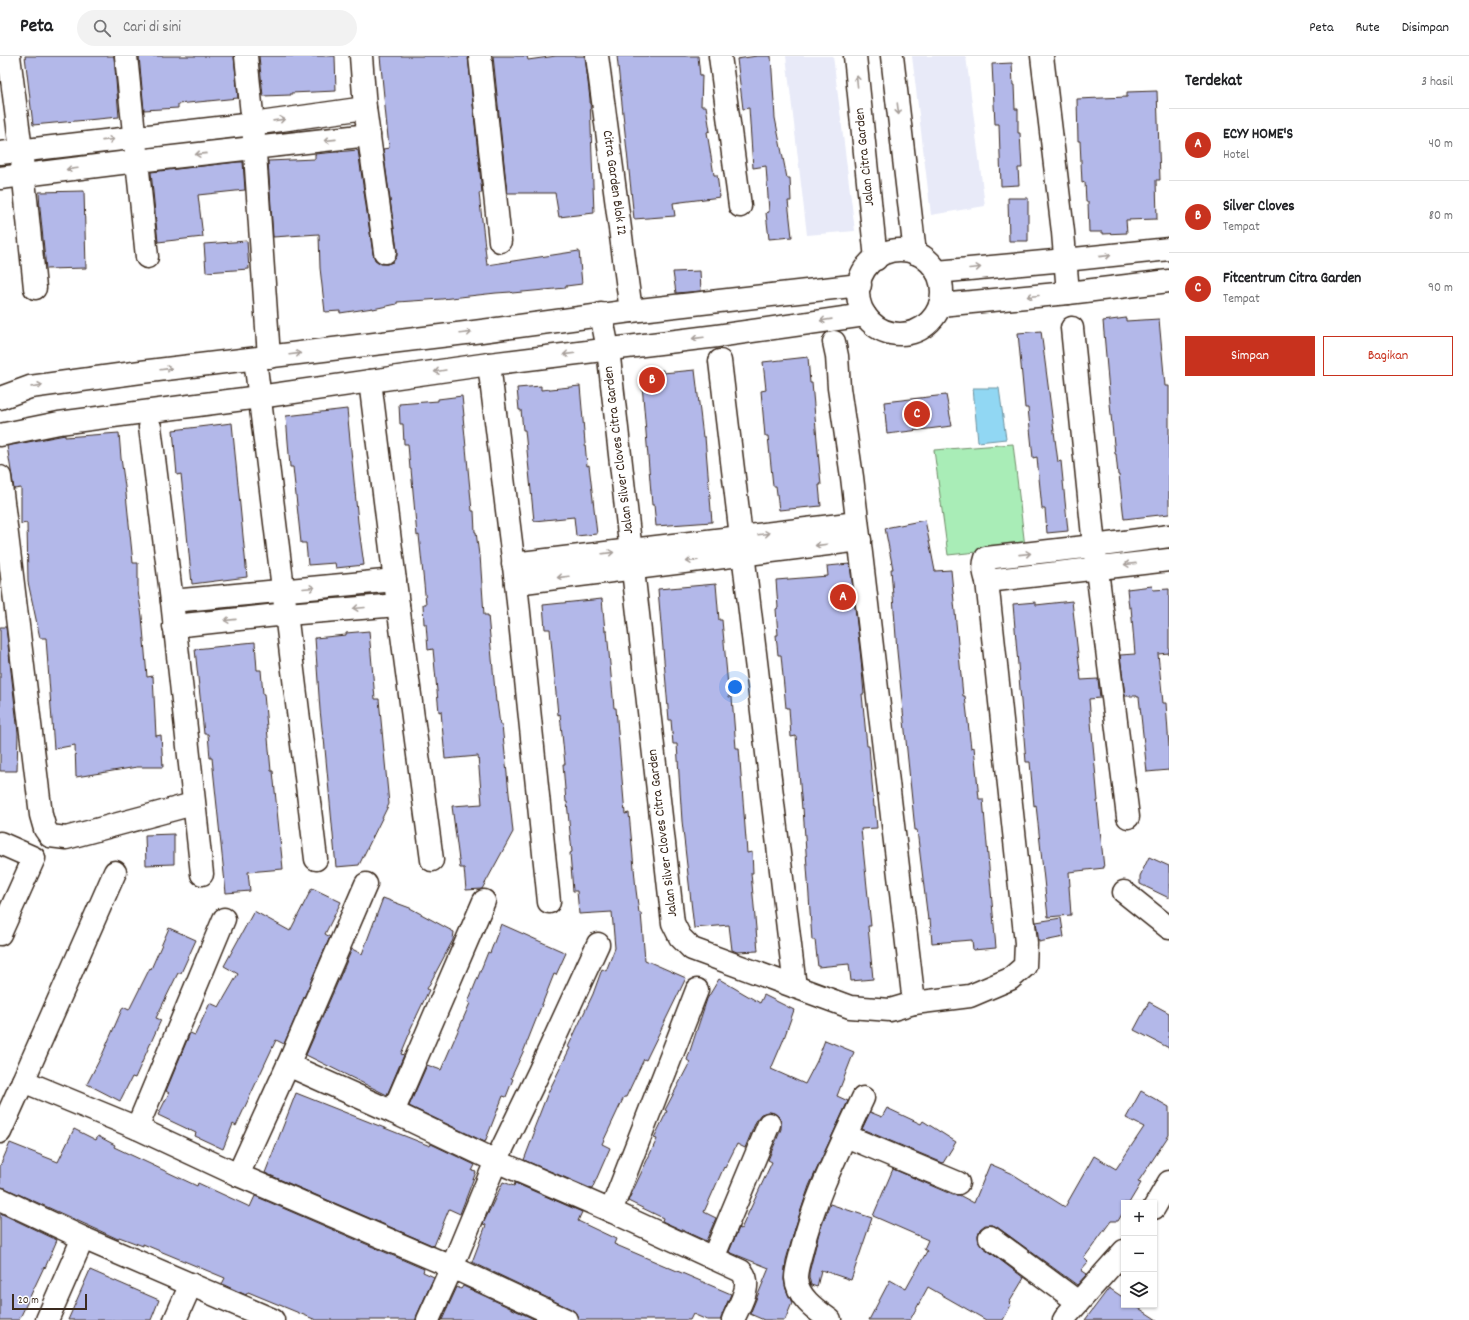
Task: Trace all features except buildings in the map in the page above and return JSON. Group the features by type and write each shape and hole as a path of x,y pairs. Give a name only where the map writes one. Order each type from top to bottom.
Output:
{"street":[{"path":"9,56 10,151 23,175 35,288"},
{"path":"126,56 136,137 147,258"},
{"path":"246,56 255,148 262,358 259,397 287,614 316,859"},
{"path":"361,56 369,136 385,252"},
{"path":"480,56 500,241"},
{"name":"Citra Garden Blok I2","path":"597,56 631,311"},
{"path":"720,56 740,206"},
{"name":"Jalan Citra Garden","path":"855,56 876,259"},
{"path":"892,56 915,253"},
{"path":"1042,56 1068,293"},
{"path":"10,151 253,124 366,108"},
{"path":"0,178 137,161 369,136"},
{"path":"937,272 1169,249"},
{"path":"908,251 915,253 929,262 937,272 941,282 942,294 940,305 935,316 927,325 916,331 905,334 893,334 881,330 865,315 860,302 860,285 864,270 872,261 876,259 886,253 908,251"},
{"path":"940,305 1068,293 1169,281"},
{"path":"0,398 30,387 474,332 601,314 860,285"},
{"name":"Jalan Silver Cloves Citra Garden","path":"601,314 608,349 674,923 680,937 692,948 850,1007 890,1010 914,1003 970,996 1010,979 1024,966 1026,943 987,581 983,568 986,558 1095,557"},
{"path":"0,435 58,423 259,397 489,364 718,336 865,315"},
{"path":"1072,328 1095,557 1128,817"},
{"path":"834,342 914,1003"},
{"path":"720,361 795,987"},
{"path":"489,364 514,574 549,902"},
{"path":"370,381 432,860"},
{"path":"150,427 172,600 193,804 202,874"},
{"path":"0,477 41,815 45,830 50,836 66,838 193,804"},
{"name":"Jalan Silver Cloves Citra Garden","path":"514,574 858,532"},
{"path":"987,581 1095,557 1169,536"},
{"path":"1095,557 1169,560"},
{"path":"172,600 395,580"},
{"path":"174,626 287,614 398,605"},
{"path":"0,843 34,858 0,934"},
{"path":"0,1132 115,872"},
{"path":"238,1175 288,1065 366,884"},
{"path":"1124,892 1169,928"},
{"path":"393,1112 484,902"},
{"path":"137,1128 224,919"},
{"path":"428,1320 452,1267 496,1161 598,944"},
{"path":"611,1211 697,990"},
{"path":"288,1065 740,1271 745,1275 747,1287 733,1320"},
{"path":"23,1081 137,1128 238,1175 452,1267 566,1320"},
{"path":"830,1320 809,1304 800,1292 796,1279 805,1238 817,1199 863,1098"},
{"path":"714,1258 769,1124"},
{"path":"846,1136 958,1183"},
{"path":"1157,1203 1169,1182"},
{"path":"0,1199 83,1238 273,1320"},
{"path":"990,1237 1078,1302"},
{"path":"47,1320 83,1238"},
{"path":"1064,1320 1078,1302 1121,1254"},
{"path":"175,1320 191,1284"}],"shaded area":[{"path":"786,56 833,56 855,231 807,235"},
{"path":"912,56 966,56 985,206 931,215"}],"green space":[{"path":"1013,444 1025,547 948,555 934,450"}],"water":[{"path":"973,388 999,388 1006,439 978,442"}],"place":[{"name":"Silver Cloves","path":"652,380"},
{"name":"Fitcentrum Citra Garden","path":"917,414"},
{"name":"ECYY HOME'S","path":"843,597"}]}
